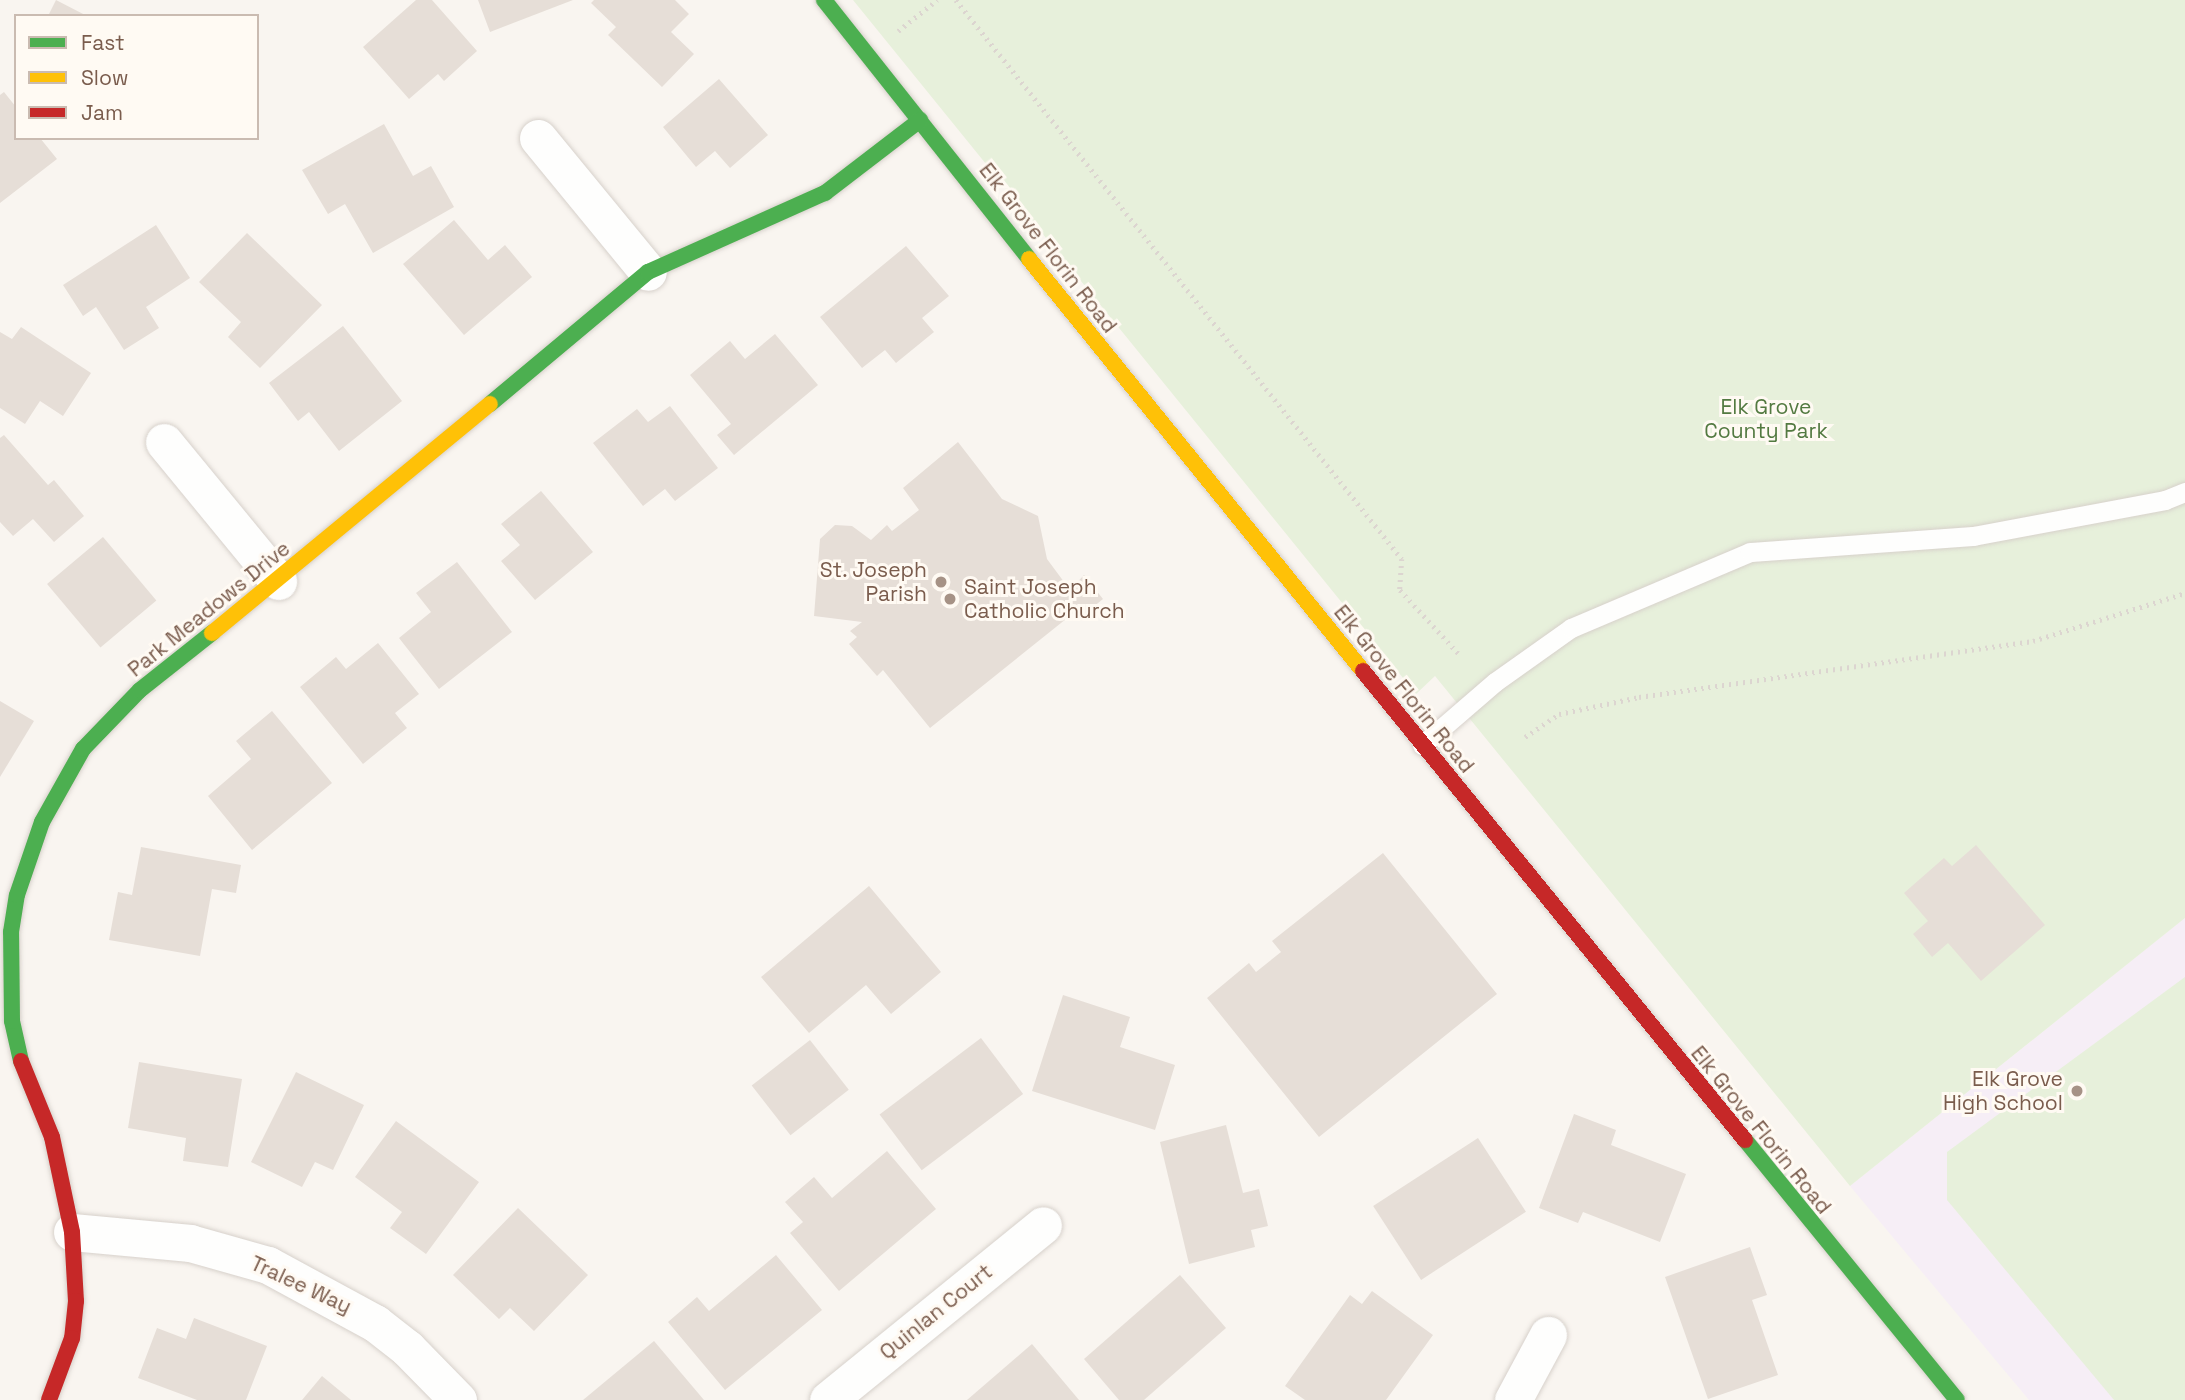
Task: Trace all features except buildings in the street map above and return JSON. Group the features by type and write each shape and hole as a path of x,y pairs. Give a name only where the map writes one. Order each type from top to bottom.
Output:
{"main road":[{"name":"Elk Grove Florin Road","path":"824,0 1422,745 1957,1400"},
{"name":"Park Meadows Drive","path":"49,1400 72,1338 76,1301 72,1232 52,1138 21,1062 12,1021 8,892 42,822 83,749 140,690 278,581 648,272 825,193 920,120"}],"street":[{"path":"538,138 648,272"},
{"path":"164,442 278,581"},
{"name":"Quinlan Court","path":"828,1400 1043,1225"},
{"name":"Tralee Way","path":"72,1232 190,1243 268,1265 341,1301 375,1323 458,1400"},
{"path":"1513,1400 1548,1335"}],"lane":[{"path":"1422,745 1495,682 1571,628 1750,552 1973,536 2165,500 2185,492"}],"path":[{"path":"894,34 937,0"},
{"path":"956,0 1402,559 1400,590 1459,654"},
{"path":"1525,737 1559,714 1639,697 2034,641 2185,593"}],"shaded area":[{"name":"Elk Grove High School","path":"2185,918 2185,1400 2029,1400 1850,1186"}],"green space":[{"name":"Elk Grove County Park","path":"853,0 2185,0 2185,918 1850,1186 1435,676 1416,694"},
{"name":"Elk Grove High School","path":"2185,977 2185,1400 2114,1400 1947,1200 1947,1152"}],"traffic: fast":[{"path":"824,0 1029,259"},
{"path":"490,404 648,272 825,193 920,120"},
{"path":"21,1061 12,1021 11,932 17,895 42,822 83,749 140,690 212,633"},
{"path":"1745,1140 1957,1400"}],"traffic: slow":[{"path":"1029,259 1363,671"},
{"path":"212,633 490,404"}],"traffic: jam":[{"path":"1363,671 1745,1140"},
{"path":"21,1061 52,1137 72,1232 76,1301 72,1338 49,1400"}],"place":[{"name":"St. Joseph Parish","path":"941,582"},
{"name":"Saint Joseph Catholic Church","path":"950,599"},
{"name":"Elk Grove High School","path":"2077,1091"}]}
